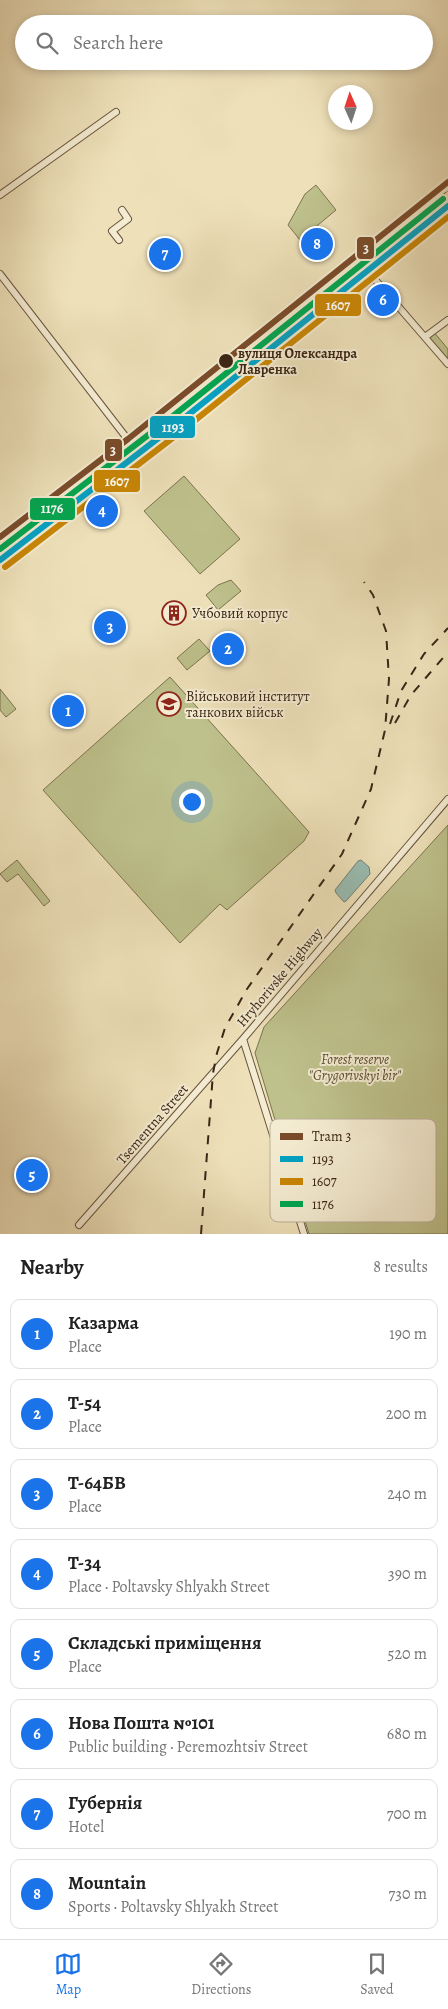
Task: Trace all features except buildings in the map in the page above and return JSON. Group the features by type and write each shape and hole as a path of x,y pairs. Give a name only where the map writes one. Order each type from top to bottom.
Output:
{"main road":[{"path":"365,268 448,196"},
{"path":"0,560 365,268 448,206"},
{"path":"0,550 136,450"}],"street":[{"path":"0,195 116,112"},
{"path":"119,240 112,230 128,219 122,210"},
{"path":"365,268 448,364"},
{"path":"0,274 136,450"},
{"path":"425,337 448,320"},
{"name":"Hryhorivske Highway","path":"270,1125 243,1039 448,798"},
{"name":"Tsementna Street","path":"79,1225 243,1039"},
{"name":"Hryhorivske Highway","path":"300,1222 304,1234"}],"green space":[{"path":"316,185 336,210 300,240 288,225 305,194"},
{"path":"433,331 448,349 448,364 425,337"},
{"path":"184,476 240,539 200,574 144,511"},
{"path":"231,580 241,591 218,610 206,595 218,585"},
{"path":"199,639 210,651 187,670 177,658"},
{"path":"170,677 309,832 304,841 227,910 220,904 180,943 43,790"},
{"path":"0,689 16,709 6,717 0,710"},
{"name":"Forest reserve \"Grygorivskyi bir\"","path":"448,825 448,1234 309,1234 305,1222 436,1222 436,1119 275,1119 255,1053 264,1027"},
{"path":"17,860 50,901 44,906 18,874 7,882 0,874"}],"water":[{"path":"361,860 369,867 370,874 344,902 335,890 358,861"}],"railway":[{"path":"201,1234 213,1073 225,1028 247,989 342,854 371,789 385,730 389,679 386,631 373,595 364,582"},
{"path":"390,724 401,691 424,654 448,628"},
{"path":"395,723 411,695 448,652"}],"tram line":[{"name":"3","path":"0,537 128,439 448,182"}],"transit line":[{"name":"1176","path":"0,549 173,416 443,199"},
{"name":"1193","path":"0,560 178,423 448,206"},
{"name":"1607","path":"5,567 183,430 448,217"}],"place":[{"name":"Mountain","path":"317,244"},
{"name":"Губернія","path":"165,254"},
{"name":"Нова Пошта №101","path":"383,300"},
{"name":"вулиця Олександра Лавренка","path":"226,361"},
{"name":"T-34","path":"102,511"},
{"name":"Учбовий корпус","path":"174,613"},
{"name":"Т-64БВ","path":"110,627"},
{"name":"Т-54","path":"228,649"},
{"name":"Військовий інститут танкових військ","path":"169,704"},
{"name":"Казарма","path":"68,711"},
{"name":"Складські приміщення","path":"32,1175"}]}
